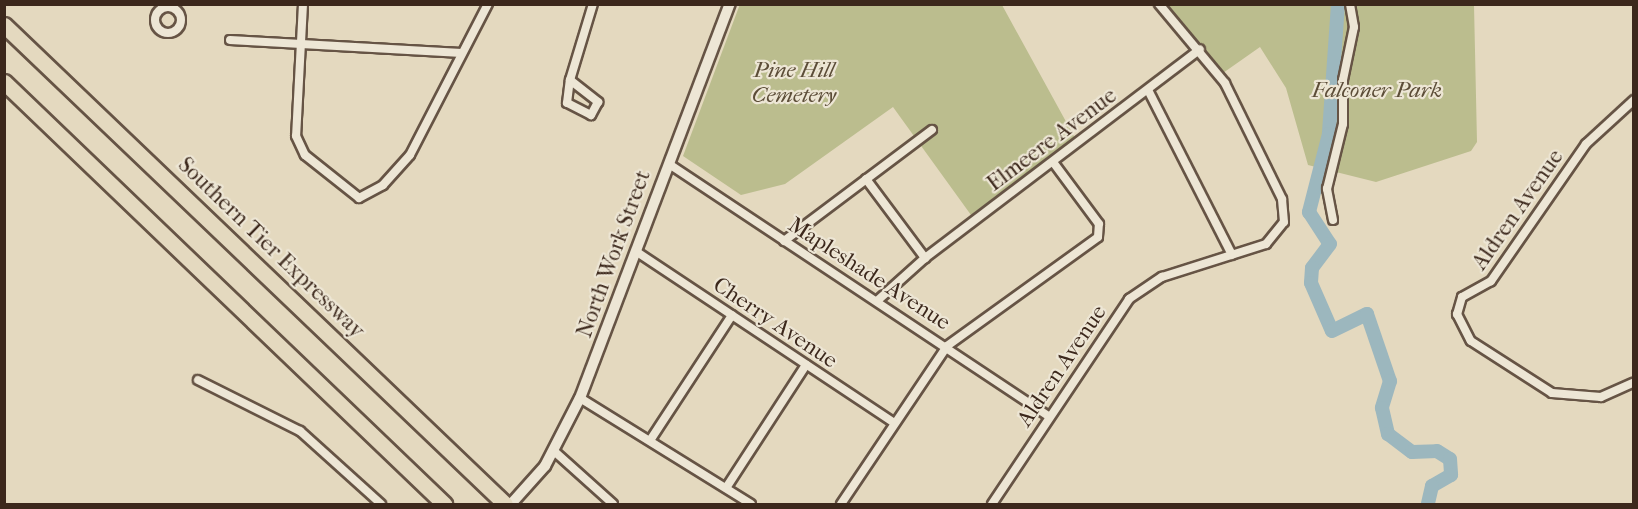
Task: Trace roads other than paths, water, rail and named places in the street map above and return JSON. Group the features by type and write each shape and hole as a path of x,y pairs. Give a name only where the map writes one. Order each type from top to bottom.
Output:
{"highway":[{"name":"Southern Tier Expressway","path":"4,25 505,504"},
{"path":"4,82 444,504"}],"street":[{"path":"178,12 187,4"},
{"path":"303,4 296,112 300,148 351,196 368,195 410,155 488,4"},
{"path":"570,80 598,102 591,115 565,100 570,80 593,4"},
{"name":"North Work Street","path":"512,504 554,451 580,398 730,4"},
{"path":"1159,4 1200,49"},
{"path":"1333,220 1327,189 1343,124 1343,80 1354,27 1350,4"},
{"path":"230,40 462,53"},
{"name":"Elmeere Avenue","path":"877,301 925,258 1200,49"},
{"name":"Aldren Avenue","path":"992,504 1048,416 1141,287 1266,244 1281,230 1282,199 1225,83 1200,49"},
{"path":"1148,90 1232,255"},
{"name":"Aldren Avenue","path":"1634,100 1586,144 1491,281 1464,295 1457,314 1471,341 1552,393 1601,397 1634,382"},
{"path":"784,241 932,130"},
{"path":"843,504 894,423 947,346 1098,237 1099,224 1053,162"},
{"name":"Mapleshade Avenue","path":"669,164 947,346 1048,416"},
{"path":"867,179 925,258"},
{"name":"Cherry Avenue","path":"637,252 894,423"},
{"path":"651,439 732,315"},
{"path":"726,488 806,365"},
{"path":"198,380 300,431 381,504"},
{"path":"580,398 651,439 751,504"},
{"path":"554,451 613,504"}],"waterway":[{"path":"1338,4 1329,134 1309,212 1330,244 1312,268 1311,283 1332,331 1367,314 1390,381 1382,408 1388,434 1412,452 1437,451 1450,459 1451,475 1432,486 1428,504"}],"park label":[{"name":"Pine Hill Cemetery","path":"794,82"},
{"name":"Falconer Park","path":"1377,91"}]}
